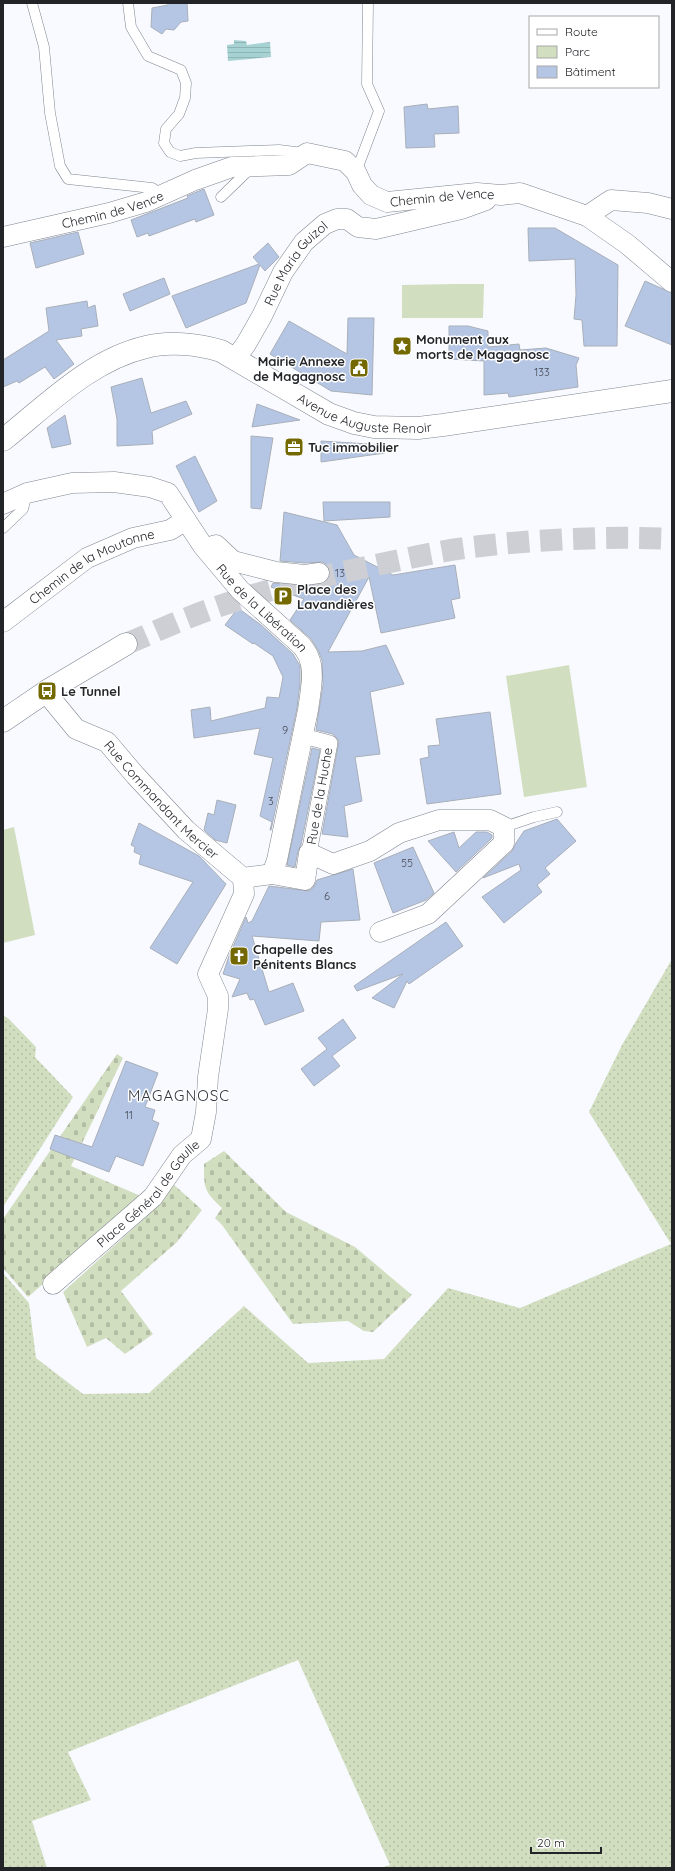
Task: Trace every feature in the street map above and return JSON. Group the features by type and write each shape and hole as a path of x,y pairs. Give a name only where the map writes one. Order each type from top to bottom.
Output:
{"main road":[{"name":"Avenue Auguste Renoir","path":"3,440 77,381 111,359 146,346 167,344 207,347 221,351 328,414 354,423 374,426 418,428 672,392"},
{"path":"3,721 47,691 126,644"}],"street":[{"name":"Chemin de Vence","path":"3,238 109,213 163,195 195,180 232,167 289,165 307,153 345,161 356,172 362,185 371,195 388,202 477,193 501,195 520,193 587,216 627,244 672,282"},
{"name":"Rue Maria Guizol","path":"235,358 250,337 283,272 304,242 325,224 337,219 347,219 358,230 403,226 461,209 501,195"},
{"path":"587,216 611,200 648,204 672,209"},
{"name":"Rue de la Libération","path":"3,504 26,493 72,483 114,482 150,487 168,493 203,546 240,590 302,646 310,658 312,684 303,736 272,874"},
{"name":"Chemin de la Moutonne","path":"3,622 87,558 133,538 170,530 186,520"},
{"path":"203,546 216,545 234,561 276,572 305,575 319,573"},
{"name":"Rue Commandant Mercier","path":"47,691 53,701 76,729 107,742 135,775 186,830 243,878"},
{"name":"Rue de la Huche","path":"303,736 330,743 309,853"},
{"path":"243,878 272,874 304,880 309,853 333,864 370,851 399,833 439,820 490,820 504,828 504,843 428,914 380,932"},
{"name":"Place Général de Gaulle","path":"53,1284 153,1197 182,1155 201,1139 206,1112 208,1076 218,1009 218,996 208,974 244,894 243,878"}],"lane":[{"path":"32,3 44,47 50,113 60,166 68,179 152,188 163,195"},
{"path":"128,3 131,27 148,56 181,70 186,83 185,98 179,114 166,129 164,143 170,152 180,156 196,153 279,150 307,153"},
{"path":"356,172 379,111 367,84 368,3"},
{"path":"221,197 253,166"},
{"path":"3,528 23,509 26,493"},
{"path":"504,828 534,817 557,812"}],"green space":[{"path":"484,284 483,318 402,318 402,285"},
{"path":"569,665 587,787 524,797 506,676"},
{"path":"14,827 35,935 3,943 3,830"},
{"path":"672,959 672,1868 381,1868 390,1865 298,1660 68,1752 91,1800 32,1821 47,1868 3,1868 3,1273 29,1303 36,1358 83,1394 149,1393 244,1306 308,1363 384,1359 448,1288 520,1308 671,1244 589,1112 622,1045"},
{"path":"3,1015 9,1019 36,1047 35,1057 73,1097 3,1207"},
{"path":"117,1054 123,1058 71,1166 143,1197 28,1297 3,1268 3,1219"},
{"path":"224,1151 286,1212 355,1247 412,1295 373,1332 364,1331 348,1321 293,1324 222,1225 215,1218 222,1208 206,1189 204,1164"},
{"path":"172,1183 202,1210 177,1242 121,1291 153,1334 125,1354 106,1338 87,1347 63,1292 147,1216"}],"water":[{"path":"234,40 246,41 247,45 270,42 271,57 228,61 227,45 234,44"}],"building":[{"path":"168,3 187,3 188,21 181,22 174,30 166,29 162,34 151,27 152,8 168,5"},
{"path":"427,104 428,109 458,106 459,133 434,134 435,147 406,148 404,107"},
{"path":"204,189 214,215 196,222 195,219 149,236 148,233 137,237 131,220 188,198 187,196"},
{"path":"528,228 555,228 618,265 617,346 584,346 582,320 574,319 576,295 575,259 529,261"},
{"path":"78,232 84,254 36,268 30,243"},
{"path":"268,243 279,257 265,271 260,265 246,303 186,328 172,296 259,264 253,257"},
{"path":"164,278 170,294 130,311 123,294"},
{"path":"645,281 672,293 672,345 625,326"},
{"path":"87,301 88,308 95,305 98,326 81,329 82,336 56,340 74,364 54,379 45,367 19,383 17,381 3,387 3,360 49,331 46,308"},
{"path":"348,318 374,318 372,395 331,391 270,354 289,321 347,354"},
{"path":"449,326 468,326 488,331 488,347 519,344 520,350 546,348 579,358 576,365 578,387 509,397 508,393 484,395 484,361 449,359"},
{"path":"142,378 151,413 186,401 192,414 152,431 153,444 117,446 117,419 111,387"},
{"path":"257,404 300,420 252,427"},
{"path":"65,415 71,444 52,448 47,428"},
{"path":"251,436 273,438 261,509 251,508"},
{"path":"321,441 385,445 385,453 321,462"},
{"path":"195,456 217,501 199,512 176,466"},
{"path":"323,502 390,502 390,517 324,521"},
{"path":"284,512 337,525 354,555 393,575 455,565 460,598 451,600 455,618 381,633 369,577 328,652 362,651 386,645 404,684 370,692 380,754 355,757 362,801 344,806 348,837 322,834 339,741 333,734 316,730 323,685 322,660 311,639 290,620 304,599 271,587 273,583 304,586 321,584 326,582 329,578 330,571 328,566 323,562 305,563 280,561"},
{"path":"238,608 261,625 293,654 300,666 300,683 297,708 271,830 272,822 260,816 273,758 254,754 260,728 194,738 191,710 210,707 211,721 265,708 267,697 279,698 283,677 273,656 225,625"},
{"path":"490,712 501,794 427,804 420,759 429,757 428,746 440,745 436,719"},
{"path":"312,748 320,750 301,845 298,851 295,867 287,865"},
{"path":"217,800 236,805 227,843 215,840 204,830 208,813 214,815"},
{"path":"557,819 576,841 545,868 550,874 537,885 542,892 504,923 482,897 521,870 519,864 483,878 512,851 524,831"},
{"path":"139,823 199,856 226,884 177,964 150,948 193,882 139,864 141,855 134,852 135,847 131,845"},
{"path":"454,832 459,848 476,832 487,832 492,835 492,838 456,872 428,841"},
{"path":"413,847 434,893 426,900 393,913 374,863"},
{"path":"353,869 360,920 321,922 319,941 252,936 269,992 293,983 304,1011 265,1025 254,999 250,1000 247,993 232,997 240,979 223,974 246,917 248,923 252,921 269,886 309,891 314,887 317,880"},
{"path":"446,922 463,946 409,984 407,981 394,1008 372,998 403,974 357,991 354,986"},
{"path":"343,1019 356,1038 332,1056 340,1066 314,1086 301,1069 327,1049 318,1038"},
{"path":"126,1061 158,1073 145,1107 155,1110 152,1120 159,1123 143,1166 116,1156 109,1172 50,1149 55,1135 92,1147"}],"tunnel":[{"path":"126,644 190,617 254,595 362,568 436,553 481,546 553,540 600,538 672,539"}],"place":[{"name":"Monument aux morts de Magagnosc","path":"402,346"},
{"name":"Mairie Annexe de Magagnosc","path":"359,368"},
{"name":"Tuc immobilier","path":"294,447"},
{"name":"Place des Lavandières","path":"283,596"},
{"name":"Le Tunnel","path":"47,691"},
{"name":"Chapelle des Pénitents Blancs","path":"239,956"}],"district":[{"name":"MAGAGNOSC","path":"179,1096"}]}
